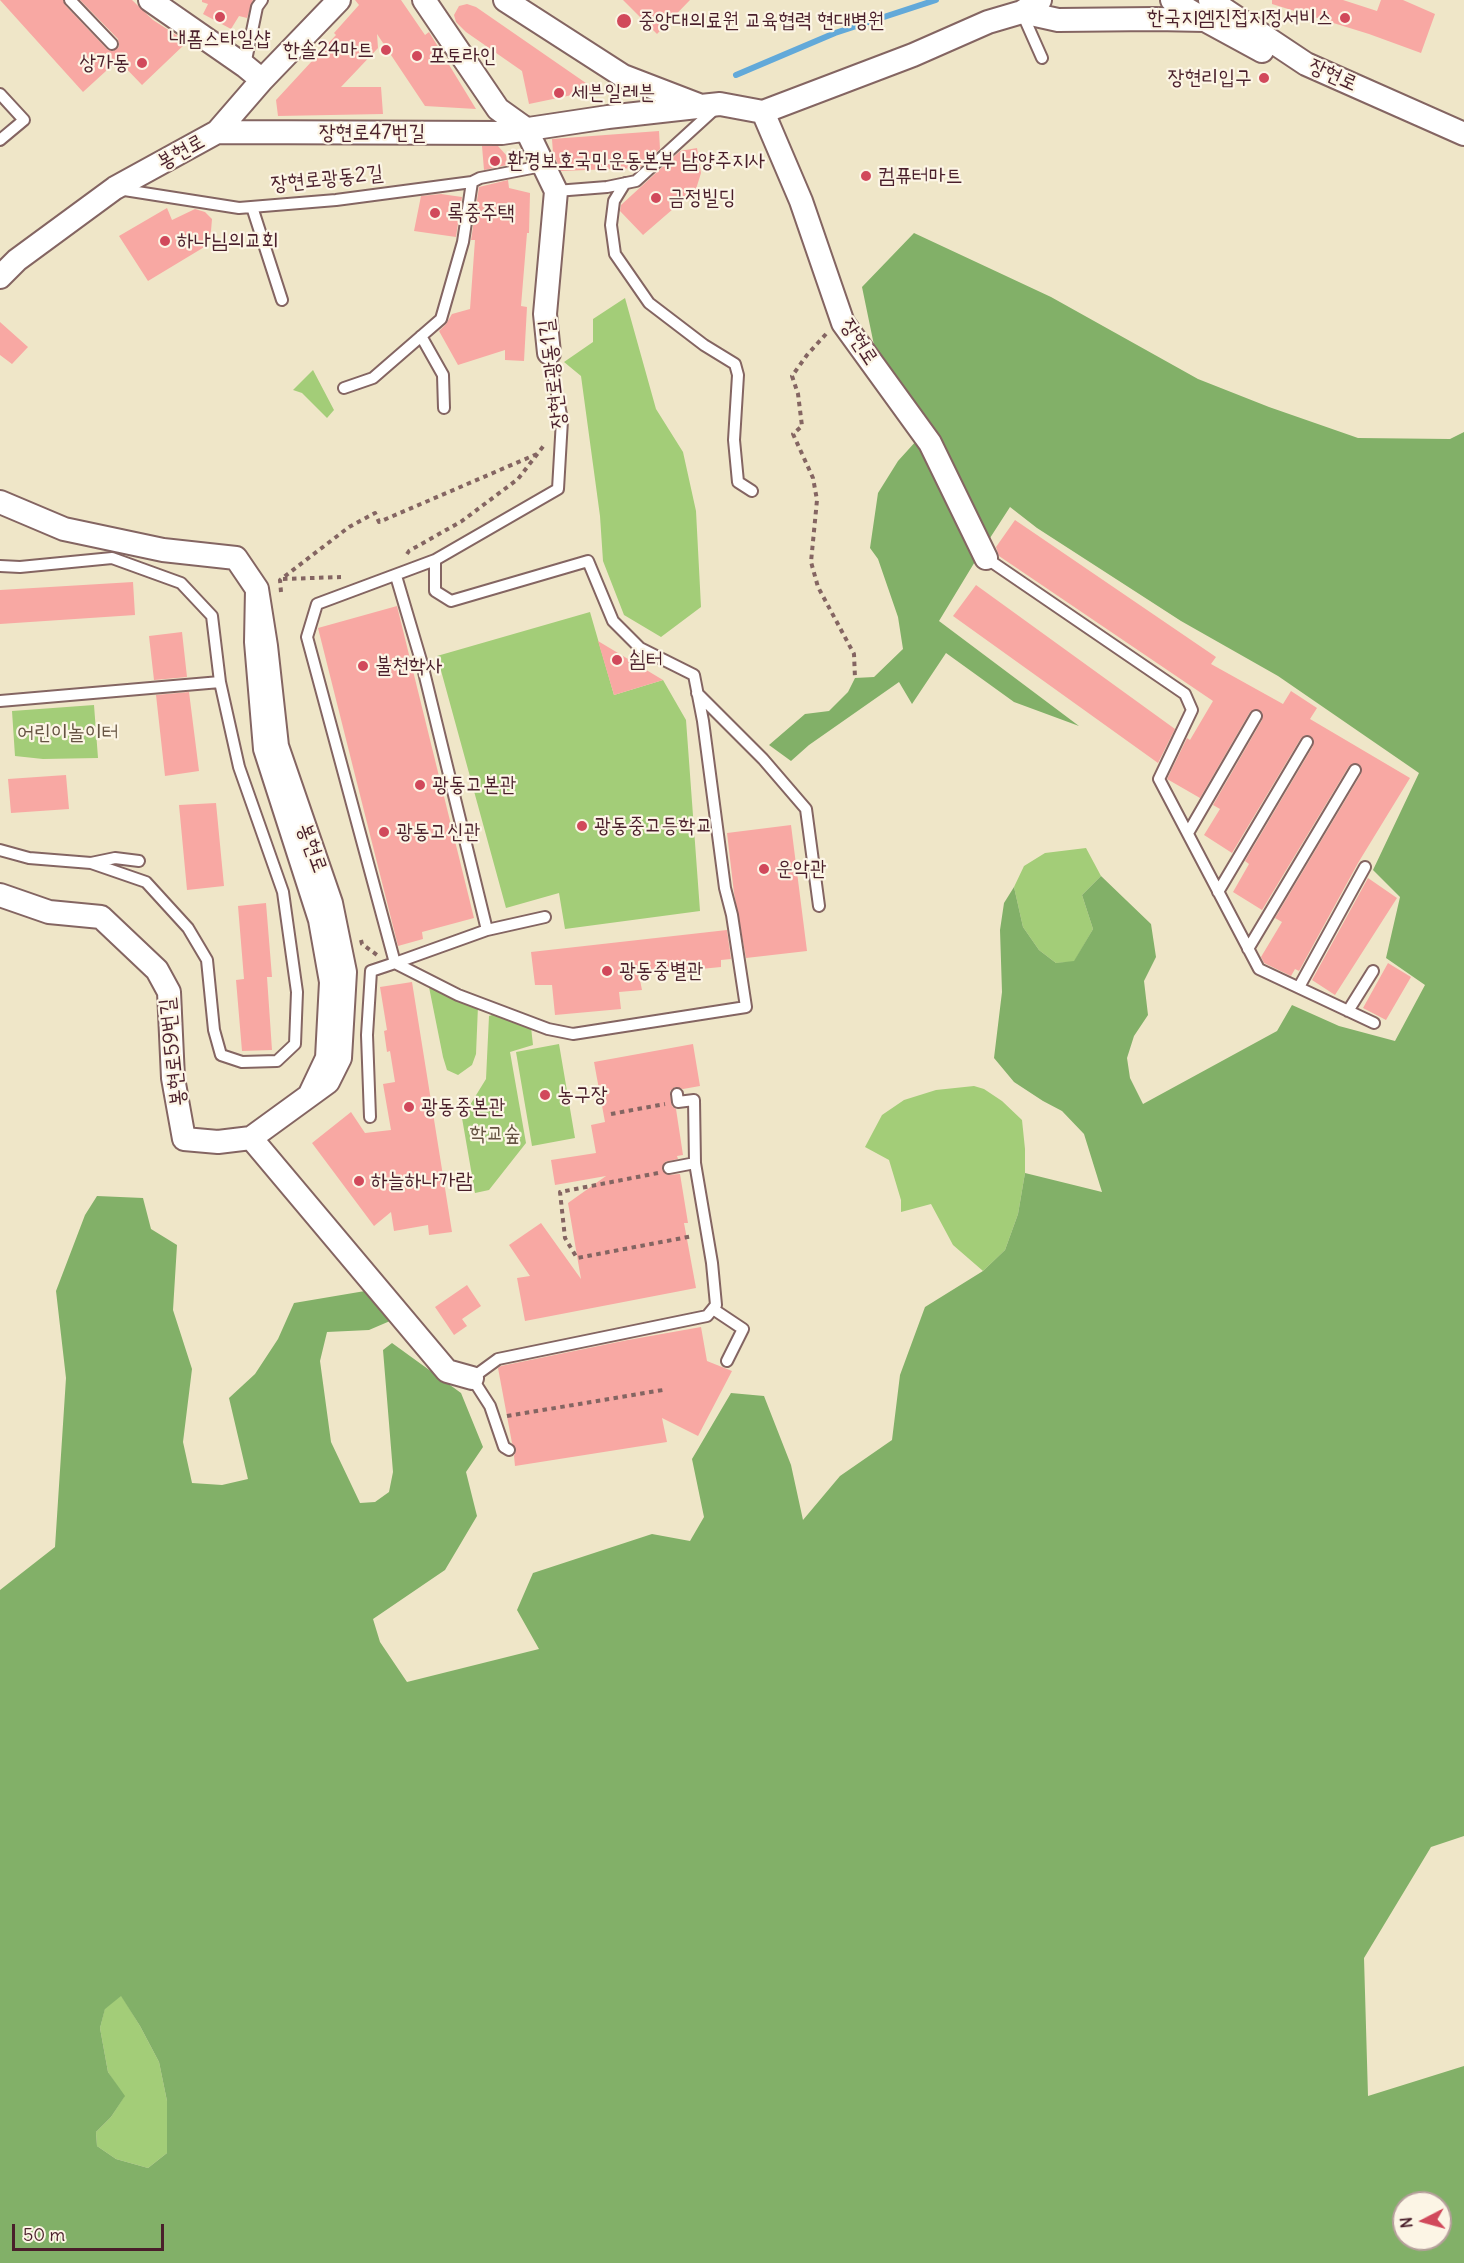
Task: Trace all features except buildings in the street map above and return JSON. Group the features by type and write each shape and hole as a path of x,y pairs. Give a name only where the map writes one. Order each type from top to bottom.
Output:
{"street":[{"path":"150,0 253,73"},
{"name":"봉현로","path":"0,277 17,260 115,188 218,132 253,73 339,0"},
{"path":"424,0 498,109 526,129 556,191"},
{"path":"505,0 623,76 711,105 763,112 913,55 1023,4 1058,21 1155,19 1207,10"},
{"name":"장현로","path":"1172,0 1207,10 1306,64 1464,134"},
{"name":"장현로47번길","path":"218,132 502,133 711,105"},
{"name":"장현로","path":"763,112 801,201 843,323 930,443 986,558"},
{"name":"장현로광동1길","path":"549,352 545,314 556,191"},
{"name":"봉현로","path":"0,502 64,529 163,550 236,558 257,589 277,746 331,903 345,972 340,1058 328,1082 251,1138 218,1142"},
{"name":"봉현로59번길","path":"0,895 49,912 101,917 157,970 169,992 173,1078 184,1139 218,1142"},
{"path":"251,1138 447,1371 472,1378"}],"lane":[{"path":"70,0 112,44"},
{"path":"253,73 257,7 262,0"},
{"path":"1023,4 1042,58"},
{"path":"0,94 24,120 0,140"},
{"path":"556,191 607,187 636,181 711,105"},
{"name":"장현로광동2길","path":"115,188 239,208 336,200 472,182 480,178 543,166"},
{"path":"344,388 373,378 441,319 462,242 472,182"},
{"path":"625,183 614,201 611,225 615,254 649,303 704,345 735,364 738,375 734,440 738,482 752,491"},
{"path":"252,207 282,300"},
{"path":"421,336 443,375 444,408"},
{"name":"장현로광동1길","path":"435,560 558,489 562,420 549,352"},
{"path":"0,567 112,558 181,583 212,616 220,682 239,767 283,892 297,992 295,1044 277,1061 242,1062 221,1055 214,1030 207,960 188,928 146,882 91,862"},
{"path":"986,558 1185,694 1192,710 1159,779 1259,969 1374,1023"},
{"path":"435,560 435,591 451,601 588,561 613,621 640,648 694,675 703,721 725,888 732,915 746,1007 573,1034 548,1029 458,995 393,964 307,637 317,604 435,560"},
{"path":"396,576 422,664 487,930"},
{"path":"0,701 220,682"},
{"path":"697,693 763,759 806,810 819,906"},
{"path":"1188,833 1256,716"},
{"path":"1218,892 1307,742"},
{"path":"1248,949 1355,770"},
{"path":"0,850 29,858 91,862 115,858 139,861"},
{"path":"1299,987 1365,867"},
{"path":"370,1117 367,1035 371,971 487,930 545,917"},
{"path":"1348,1011 1373,970"},
{"path":"509,1450 504,1447 490,1406 472,1378 498,1359 657,1329 708,1316 716,1305 712,1263 695,1163 694,1100 677,1098 666,1104"},
{"path":"664,1171 695,1163"},
{"path":"713,1309 744,1329 727,1361"}],"path":[{"path":"842,317 792,375 798,394 802,426 793,434 813,478 817,500 811,562 818,587 854,654 855,678"},
{"path":"396,576 409,551 462,521 518,479 562,420"},
{"path":"257,589 280,580 349,527 375,513 379,522 537,454"},
{"path":"280,580 351,577"},
{"path":"280,580 281,603"},
{"path":"359,933 363,944 393,964"},
{"path":"611,1114 666,1104"},
{"path":"664,1171 560,1192 565,1238 577,1258 707,1234"},
{"path":"494,1418 663,1390"}],"green space":[{"path":"914,233 1051,297 1198,379 1269,407 1358,438 1450,439 1464,432 1464,1836 1431,1847 1364,1958 1368,2096 1464,2066 1464,2263 0,2263 0,1590 55,1547 66,1378 56,1291 85,1215 97,1196 143,1198 151,1229 177,1245 173,1310 192,1369 183,1442 192,1483 222,1485 248,1479 229,1398 255,1374 278,1339 294,1303 365,1291 390,1321 369,1330 327,1332 320,1361 331,1442 360,1503 375,1502 389,1492 393,1472 383,1350 392,1343 461,1393 483,1447 466,1472 477,1516 445,1570 373,1619 380,1642 407,1682 539,1649 517,1610 533,1573 652,1534 690,1541 704,1517 692,1459 731,1393 764,1396 791,1465 803,1520 840,1476 892,1440 900,1375 925,1307 983,1271 1005,1250 1018,1214 1025,1173 1102,1192 1084,1134 1062,1111 1014,1082 994,1058 1002,992 1000,930 1004,903 1014,887 1023,927 1039,950 1056,963 1074,961 1093,929 1082,895 1101,876 1151,924 1156,957 1144,981 1148,1015 1134,1036 1127,1058 1130,1078 1143,1104 1277,1031 1292,1005 1339,1026 1395,1041 1425,985 1386,958 1400,897 1373,870 1419,773 1278,676 1181,621 1037,528 1010,507 990,538 939,436 875,350 862,287","holes":["121,1996 159,2062 167,2101 167,2153 148,2168 116,2159 97,2146 96,2132 111,2117 125,2096 108,2072 100,2028 105,2009"]},
{"path":"625,298 656,409 683,452 696,511 701,607 661,637 624,615 603,561 600,516 581,376 564,362 593,342 593,319"},
{"path":"313,370 334,410 327,418 302,393 293,390"},
{"path":"917,440 979,555 939,621 1079,726 1014,702 946,653 912,704 899,682 809,745 791,761 769,745 805,714 829,711 848,692 855,678 874,677 903,649 898,617 878,559 870,548 878,493 898,461"},
{"path":"590,612 614,695 663,680 686,720 700,911 565,929 559,893 506,908 437,656"},
{"name":"어린이놀이터","path":"94,705 98,758 43,759 15,756 12,711"},
{"path":"1086,848 1101,876 1082,895 1093,929 1074,962 1056,963 1039,950 1023,927 1014,887 1024,866 1045,853"},
{"name":"학교숲","path":"429,987 478,1006 476,1054 472,1065 458,1075 447,1070"},
{"name":"학교숲","path":"495,1014 531,1027 533,1045 510,1052 526,1143 489,1190 475,1193 462,1118 486,1079 489,1016"},
{"name":"농구장","path":"559,1044 575,1138 532,1146 516,1052"},
{"path":"974,1086 984,1089 1002,1101 1022,1120 1025,1149 1025,1173 1018,1214 1005,1250 983,1271 953,1245 931,1204 901,1212 901,1200 889,1160 865,1147 882,1115 904,1100 936,1090"},
{"path":"121,1995 159,2062 167,2101 167,2153 148,2168 116,2159 97,2146 96,2132 111,2117 124,2097 108,2072 100,2028 105,2008"}],"waterway":[{"path":"736,75 835,33 936,0"}],"place":[{"name":"내폼스타일샵","path":"220,17"},
{"name":"한국지엠진접지정서비스","path":"1345,18"},
{"name":"중앙대의료원 교육협력 현대병원","path":"624,21"},
{"name":"한솔24마트","path":"386,50"},
{"name":"포토라인","path":"417,56"},
{"name":"상가동","path":"142,63"},
{"name":"장현리입구","path":"1264,78"},
{"name":"세븐일레븐","path":"559,93"},
{"name":"환경보호국민운동본부 남양주지사","path":"495,161"},
{"name":"컴퓨터마트","path":"866,176"},
{"name":"금정빌딩","path":"656,198"},
{"name":"록중주택","path":"435,213"},
{"name":"하나님의교회","path":"165,241"},
{"name":"쉼터","path":"617,660"},
{"name":"불천학사","path":"363,666"},
{"name":"광동고본관","path":"420,785"},
{"name":"광동중고등학교","path":"582,826"},
{"name":"광동고신관","path":"384,832"},
{"name":"운악관","path":"764,869"},
{"name":"광동중별관","path":"607,971"},
{"name":"농구장","path":"545,1095"},
{"name":"광동중본관","path":"409,1107"},
{"name":"하늘하나가람","path":"359,1181"}]}
